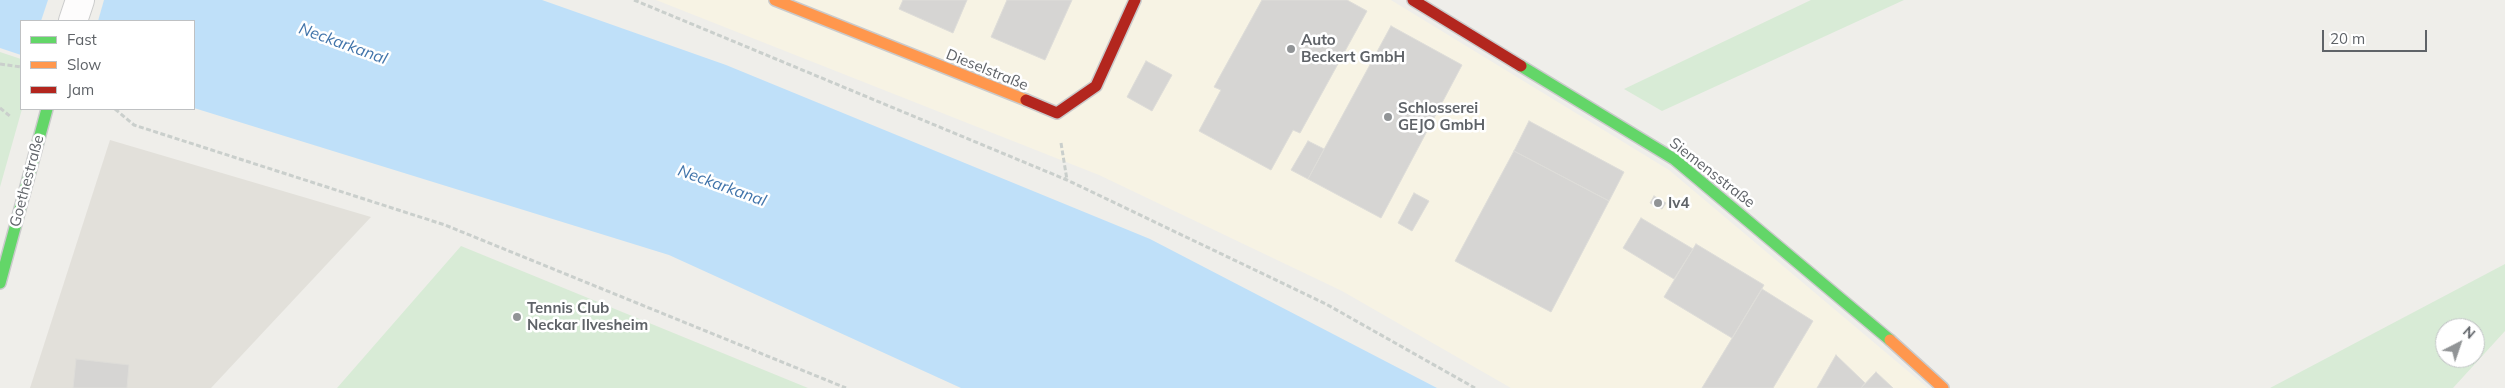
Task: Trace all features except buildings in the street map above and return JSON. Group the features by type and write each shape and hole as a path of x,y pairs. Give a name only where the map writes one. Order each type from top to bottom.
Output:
{"street":[{"path":"73,20 80,0"},
{"name":"Dieselstraße","path":"775,0 1029,104 1056,113 1096,86 1135,0"},
{"name":"Siemensstraße","path":"1414,0 1674,159 1848,303 1943,388"},
{"name":"Goethestraße","path":"0,283 47,110"}],"path":[{"path":"634,0 1067,180 1326,304 1475,388"},
{"path":"0,64 20,67"},
{"path":"116,110 134,125 445,225 846,388"}],"shaded area":[{"path":"656,0 1391,0 1669,170 1928,388 1511,388 1342,291 1099,175"},
{"path":"110,140 371,217 211,388 30,388"}],"green space":[{"path":"1811,0 1904,0 1662,111 1624,89"},
{"path":"0,52 20,59 20,110 22,110 0,187"},
{"name":"Tennis Club Neckar Ilvesheim","path":"461,246 808,388 337,388"},
{"path":"2505,264 2505,331 2485,353 2485,318 2435,318 2435,368 2471,368 2453,388 2270,388"}],"water":[{"name":"Neckarkanal","path":"0,0 542,0 726,65 1150,239 1437,388 961,388 669,255 195,108 195,20 20,20 20,55 0,48"}],"pier":[{"path":"48,0 104,0 98,20 41,20"}],"traffic: fast":[{"path":"1521,66 1674,159 1890,340"},
{"path":"0,283 47,110"}],"traffic: slow":[{"path":"775,0 1026,100"},
{"path":"1890,340 1943,388"}],"traffic: jam":[{"path":"1026,100 1057,113 1096,86 1135,0"},
{"path":"1413,0 1521,66"}],"place":[{"name":"Auto Beckert GmbH","path":"1291,49"},
{"name":"Schlosserei GEJO GmbH","path":"1388,117"},
{"name":"Iv4","path":"1658,203"},
{"name":"Tennis Club Neckar Ilvesheim","path":"517,317"}]}
